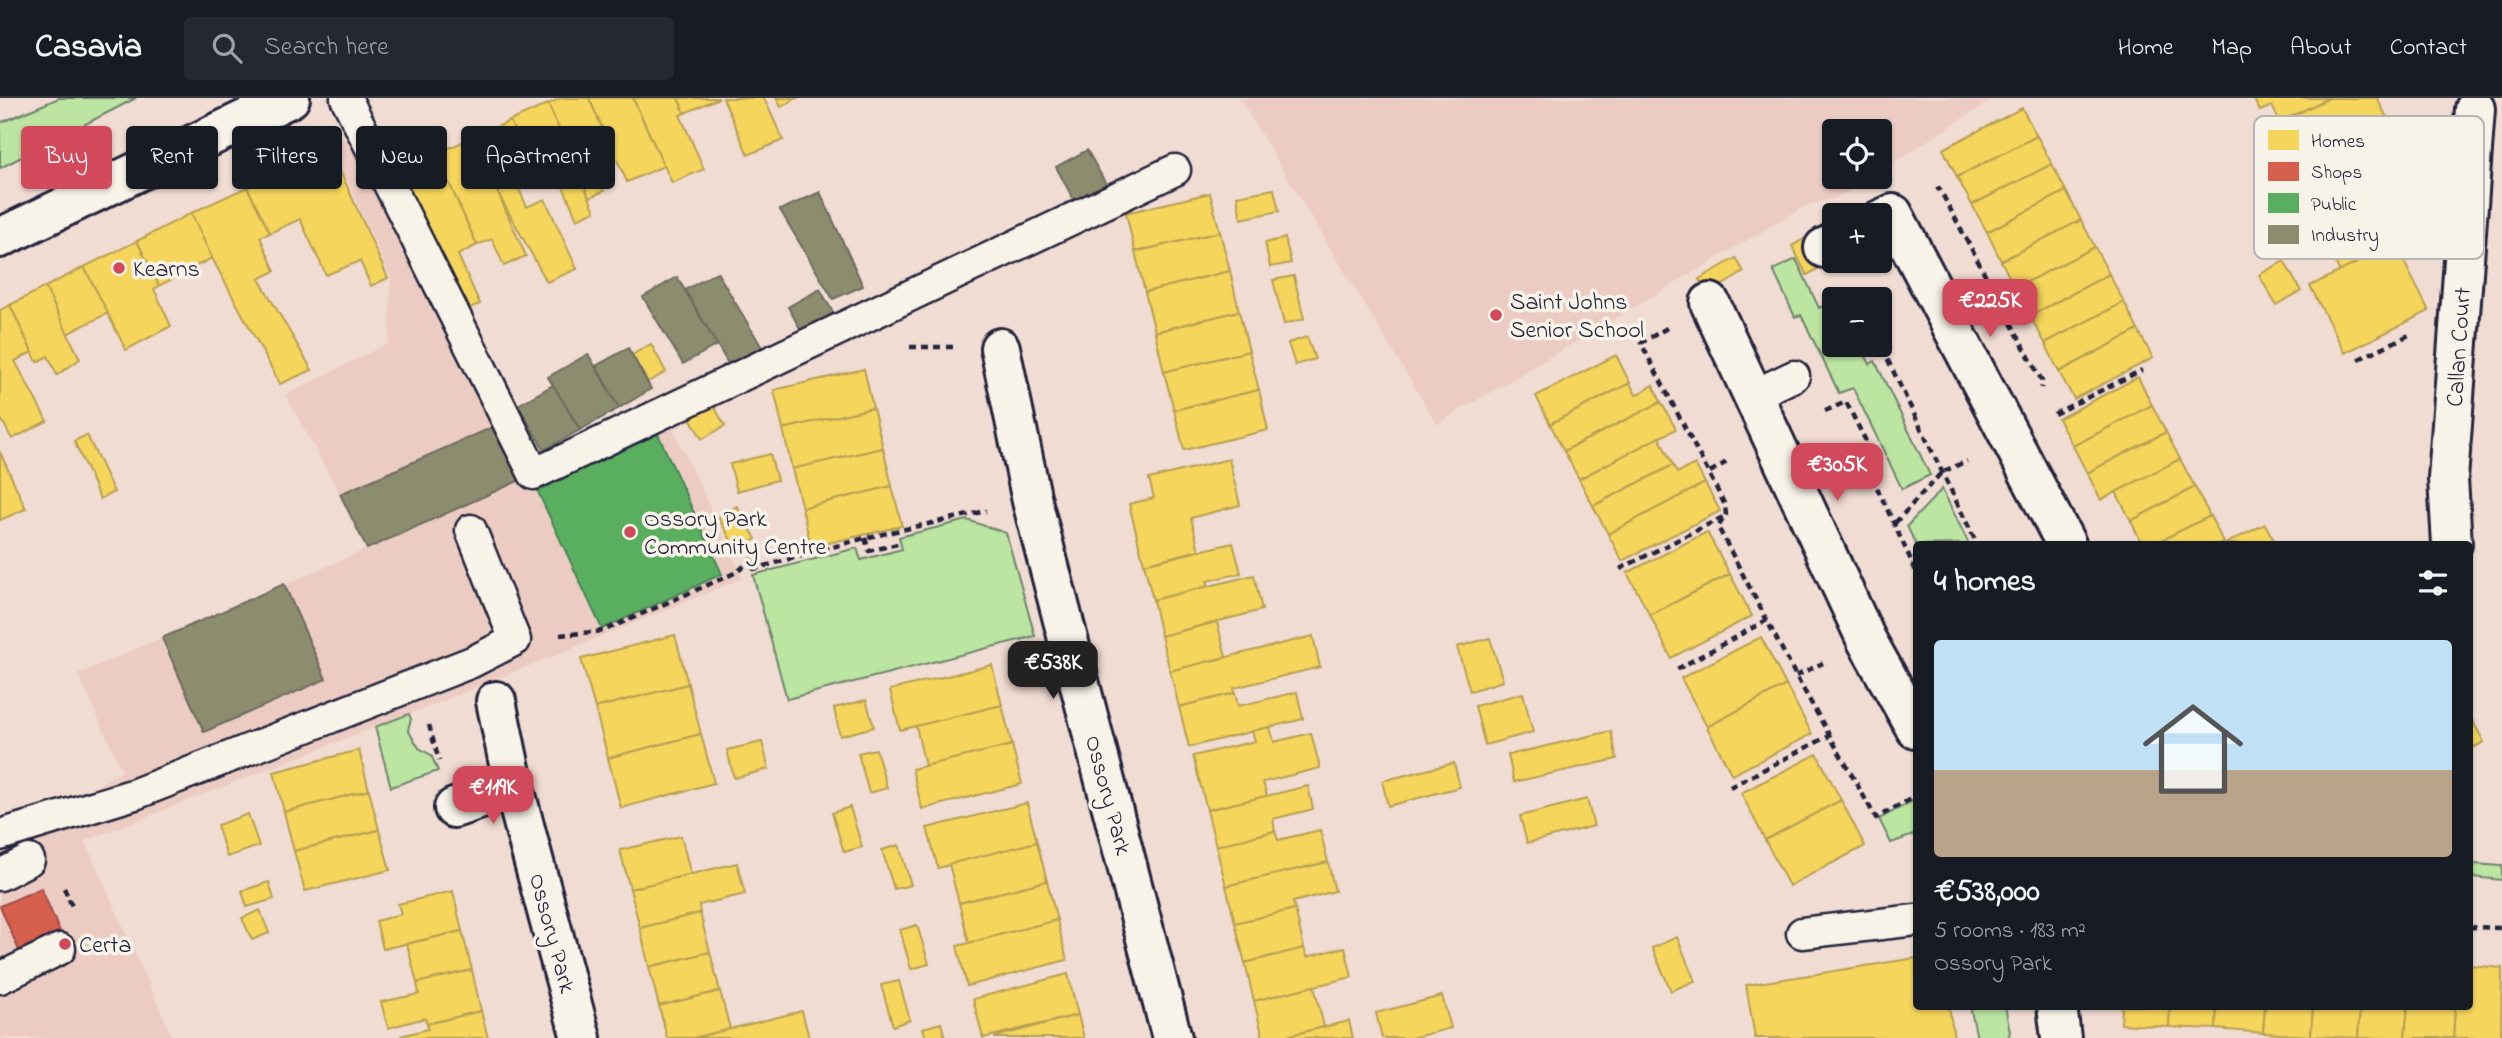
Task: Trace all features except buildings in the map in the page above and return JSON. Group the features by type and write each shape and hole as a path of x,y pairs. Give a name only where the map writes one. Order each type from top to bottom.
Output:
{"street":[{"path":"0,237 290,98"},
{"path":"1892,214 2064,541"},
{"name":"Callan Court","path":"2452,541 2448,480 2469,259"},
{"path":"1710,303 1867,641 1913,724"},
{"name":"Ossory Park","path":"1000,348 1032,501 1172,1038"},
{"name":"Ossory Park","path":"496,701 514,788 581,1038"},
{"path":"454,808 514,788"},
{"path":"2058,1010 2061,1038"}],"lane":[{"path":"346,98 534,474 1175,170"},
{"path":"1754,395 1794,376"},
{"path":"0,835 135,794 472,662 514,640 471,530"},
{"path":"0,875 29,860"},
{"path":"1802,933 1913,920"},
{"path":"0,978 60,949"}],"path":[{"path":"1710,303 1641,343 1725,505 1726,515 1718,527 1875,818 1913,798"},
{"path":"1886,357 1976,541"},
{"path":"2049,416 2142,370"},
{"path":"1895,523 1942,472"},
{"path":"514,640 603,631 737,572 751,560 754,569 865,538 1032,501"},
{"path":"1620,569 1726,515"},
{"path":"865,538 869,551 901,543"},
{"path":"1677,669 1767,620"},
{"path":"1730,787 1829,736"},
{"path":"65,891 76,914"},
{"path":"2473,927 2502,928"}],"shaded area":[{"name":"Saint Johns Senior School","path":"1239,98 1995,98 1892,163 1892,119 1822,119 1822,189 1852,189 1837,198 1807,205 1437,424"},
{"path":"354,135 356,189 382,189 536,488 672,426 743,578 483,685 85,841 173,1038 0,1038 0,827 61,807 122,771 78,674 367,549 285,395 389,343 391,278 342,169 342,140"}],"green space":[{"path":"59,98 136,98 82,126 21,126 21,157 0,168 0,123"},
{"path":"1796,259 1819,308 1822,307 1822,357 1866,357 1870,364 1875,361 1930,475 1902,489 1853,388 1839,393 1801,315 1795,317 1773,270"},
{"path":"1942,489 1968,541 1914,541 1907,526"},
{"path":"967,520 1006,533 1035,636 787,699 753,575 857,548 861,560 902,549 899,537"},
{"path":"409,714 411,719 408,730 419,748 431,755 438,771 391,787 375,727"},
{"path":"1913,801 1913,835 1891,843 1879,819"},
{"path":"2473,864 2502,866 2502,880 2473,877"},
{"path":"1971,1010 2006,1010 2010,1032 2008,1038 1977,1038"}],"place":[{"name":"Kearns","path":"119,268"},
{"name":"Saint Johns Senior School","path":"1496,315"},
{"name":"Ossory Park Community Centre","path":"630,532"},
{"name":"Certa","path":"65,944"}]}
